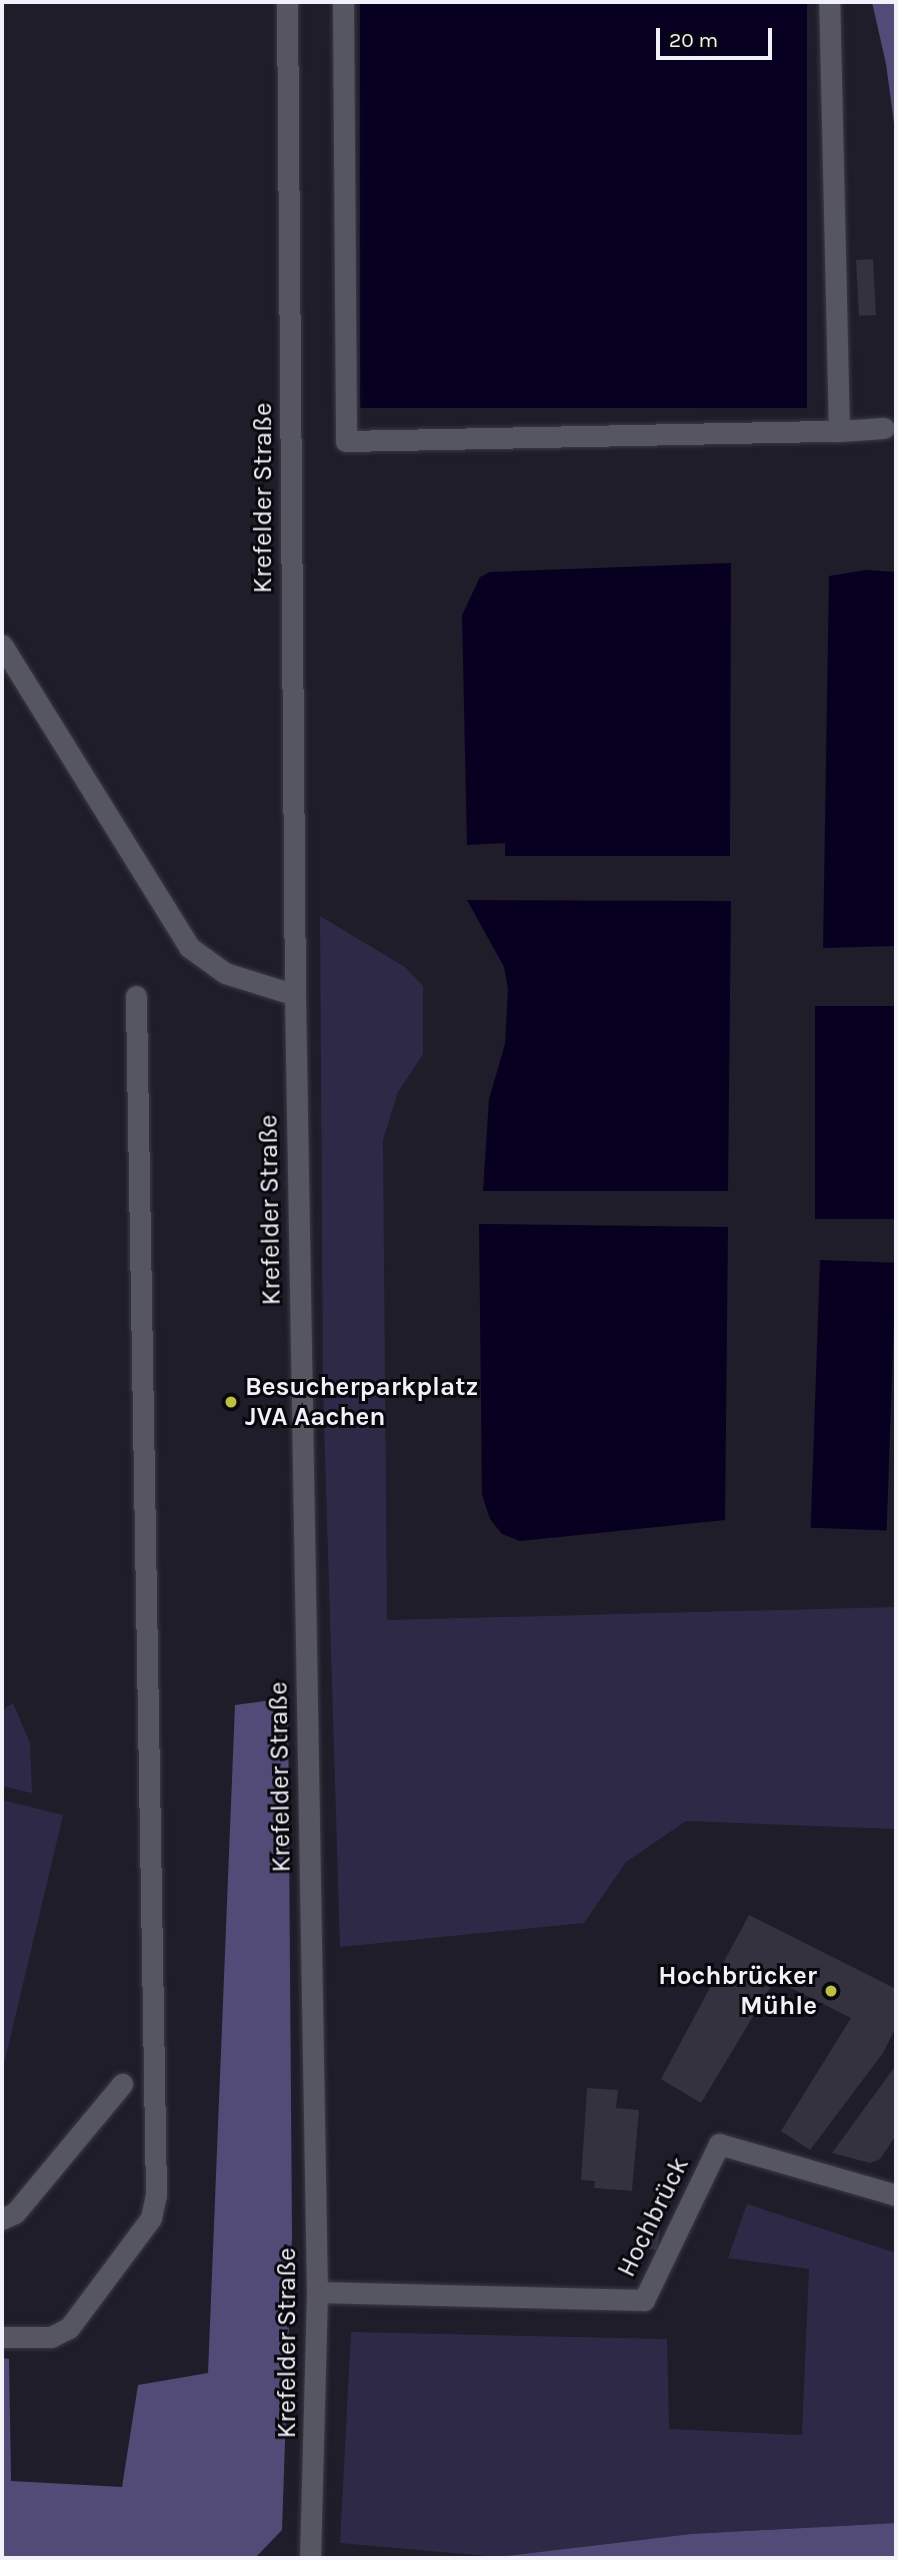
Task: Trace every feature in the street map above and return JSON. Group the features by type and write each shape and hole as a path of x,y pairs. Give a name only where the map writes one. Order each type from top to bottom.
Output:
{"street":[{"name":"Krefelder Straße","path":"287,2 295,995 317,2292 310,2558"},
{"path":"343,2 346,441 884,428"},
{"path":"829,2 839,431"},
{"path":"2,645 190,947 225,973 295,995"},
{"path":"2,2337 51,2337 69,2328 151,2218 156,2195 136,996"},
{"path":"2,2219 15,2213 122,2084"},
{"name":"Hochbrück","path":"317,2292 644,2301 719,2144 896,2195"}],"shaded area":[{"path":"360,2 807,2 807,408 360,408"},
{"path":"872,2 896,2 896,138 886,64"},
{"path":"731,563 730,856 505,856 505,843 467,845 462,615 480,577 490,572"},
{"path":"866,570 896,572 896,946 823,948 829,576"},
{"path":"467,900 731,901 728,1191 483,1191 489,1099 505,1044 508,989 504,967"},
{"path":"320,916 405,967 423,986 423,1054 398,1092 383,1140 387,1620 896,1607 896,1829 686,1821 626,1862 584,1923 340,1947 323,1388"},
{"path":"815,1006 896,1006 896,1219 815,1219"},
{"path":"479,1224 728,1227 725,1520 520,1541 502,1534 490,1519 482,1495"},
{"path":"820,1260 896,1263 887,1530 811,1528"},
{"path":"288,1698 292,2236 282,2530 255,2558 2,2558 2,2358 9,2359 11,2481 122,2487 138,2385 208,2373 235,1705"},
{"path":"13,1703 30,1743 32,1793 2,1786 2,1710"},
{"path":"2,1800 63,1815 2,2073"},
{"path":"747,2204 896,2253 896,2523 691,2534 498,2557 340,2543 351,2332 667,2339 669,2429 802,2435 809,2269 728,2258"},
{"path":"896,2523 896,2558 498,2557 691,2534"}],"building":[{"path":"873,259 876,315 859,316 856,260"},
{"path":"749,1915 896,1989 896,2027 883,2053 810,2150 781,2131 851,2018 775,1980 701,2103 661,2079"},
{"path":"896,2065 896,2135 880,2159 870,2163 832,2153"},
{"path":"587,2088 618,2090 616,2108 639,2110 632,2191 594,2188 595,2181 581,2180"},
{"path":"645,2211 663,2214 657,2250 639,2248"}],"place":[{"name":"Besucherparkplatz JVA Aachen","path":"231,1402"},
{"name":"Hochbrücker Mühle","path":"831,1991"}]}
